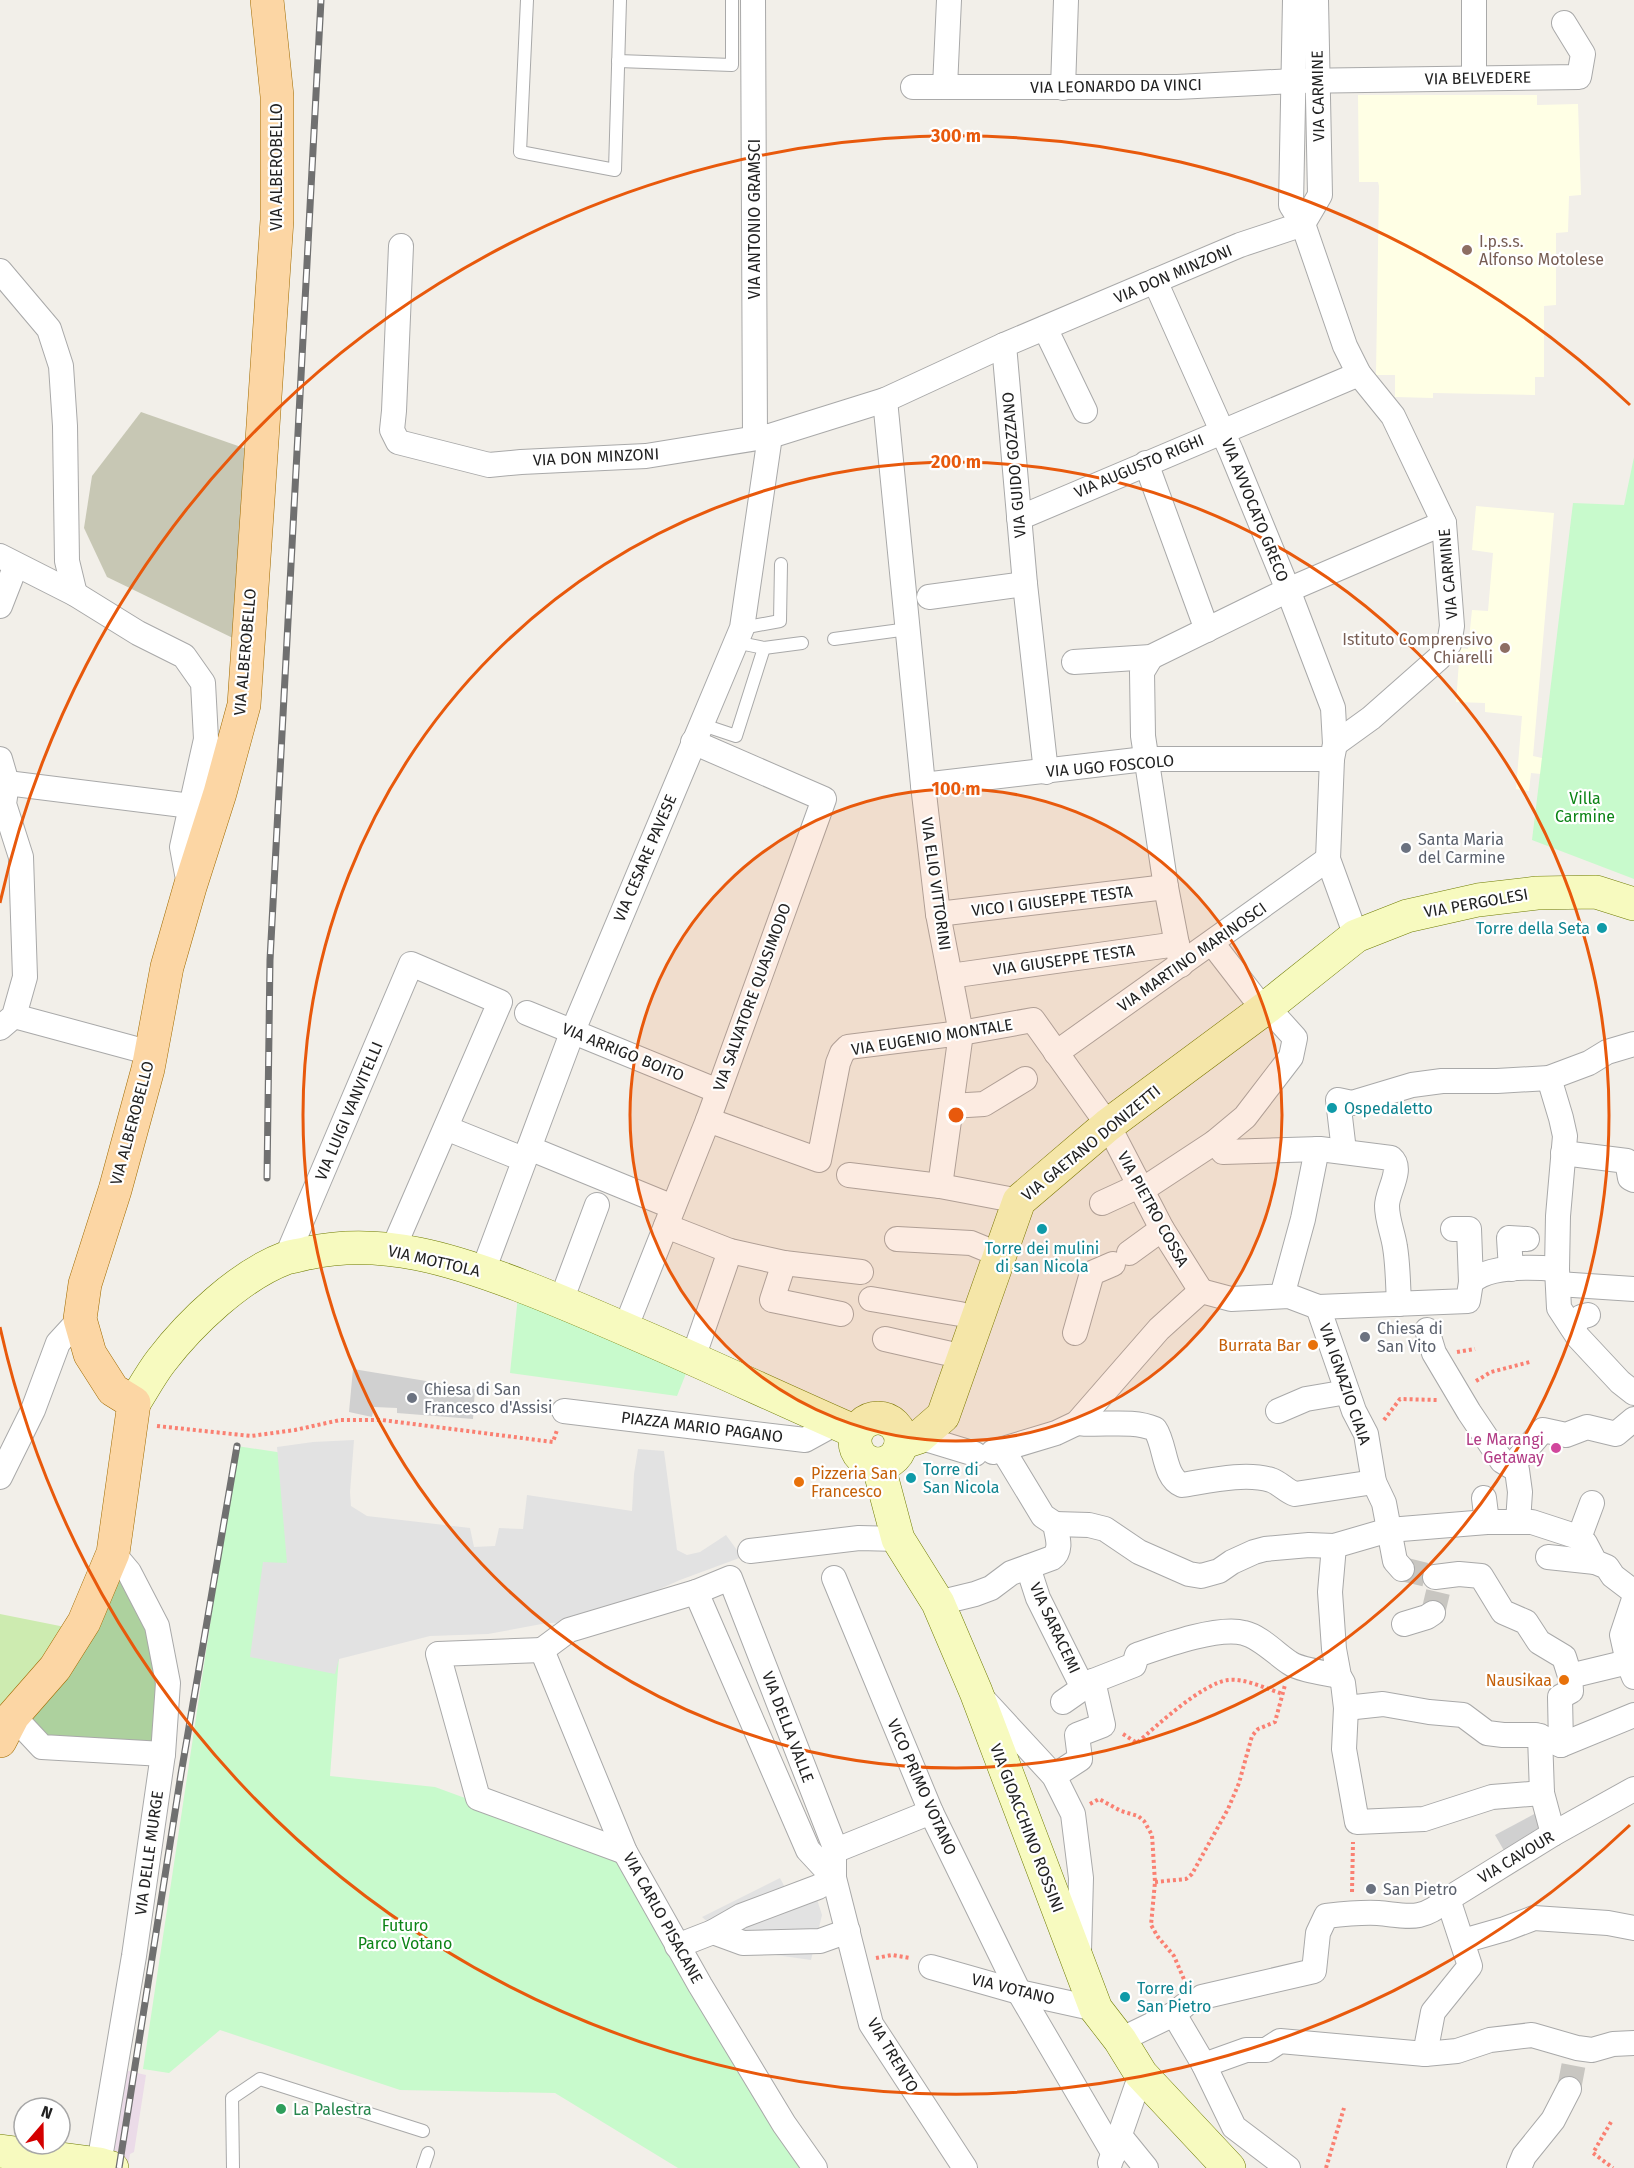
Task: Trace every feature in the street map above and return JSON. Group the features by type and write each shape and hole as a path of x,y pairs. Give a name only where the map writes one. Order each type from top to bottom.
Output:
{"main road":[{"name":"VIA ALBEROBELLO","path":"134,1403 113,1390 90,1354 80,1319 85,1284 115,1190 151,1053 167,966 220,793 244,705 277,220 277,96 267,0"},
{"name":"VIA MOTTOLA","path":"4,1725 55,1668 78,1631 113,1553 134,1403"}],"street":[{"name":"VIA ANTONIO GRAMSCI","path":"753,0 762,437"},
{"path":"945,87 950,0"},
{"path":"1063,88 1066,0"},
{"name":"VIA CARMINE","path":"1295,0 1292,205 1303,224 1345,346 1359,374 1393,416 1444,523 1452,626 1449,644 1439,658 1334,751"},
{"name":"VIA CARMINE","path":"1303,224 1320,195 1316,0"},
{"path":"1474,0 1474,78"},
{"name":"VIA BELVEDERE","path":"1318,81 1579,77 1583,54 1564,23"},
{"name":"VIA LEONARDO DA VINCI","path":"913,87 1177,87 1318,81"},
{"name":"VIA DON MINZONI","path":"401,246 392,430 398,442 489,465 646,456 762,437 885,400 1004,345 1240,245 1303,224"},
{"path":"0,271 49,328 61,366 67,561 75,594"},
{"name":"VIA AVVOCATO GRECO","path":"1155,281 1222,431 1288,590 1333,708 1334,751"},
{"path":"1045,328 1085,411"},
{"name":"VIA GUIDO GOZZANO","path":"1004,345 1018,518 1046,772"},
{"name":"VIA AUGUSTO RIGHI","path":"1018,518 1359,374"},
{"name":"VIA ELIO VITTORINI","path":"885,400 938,914 961,1033 940,1186"},
{"name":"VIA CESARE PAVESE","path":"483,1271 521,1152 739,635 762,437"},
{"path":"1146,463 1207,630"},
{"path":"1074,662 1151,657 1288,590 1444,523"},
{"path":"0,606 8,561 75,594 138,633 184,656 203,683 206,739 182,847 190,887"},
{"path":"929,597 1025,584"},
{"path":"1151,657 1142,672 1141,680 1145,759 1179,955"},
{"name":"VIA SALVATORE QUASIMODO","path":"625,1329 708,1120 824,799 697,733"},
{"path":"1334,751 1328,860 1356,936"},
{"name":"VIA UGO FOSCOLO","path":"923,785 1145,759 1334,751"},
{"path":"0,759 8,783 4,804 21,857 25,977 7,1022 151,1053"},
{"path":"8,783 191,806"},
{"name":"VIA MARTINO MARINOSCI","path":"1056,1053 1179,955 1212,943 1328,860"},
{"name":"VICO I GIUSEPPE TESTA","path":"938,914 1166,887"},
{"name":"VIA PERGOLESI","path":"1356,936 1407,916 1478,900 1514,895 1596,892 1634,904"},
{"name":"VIA GAETANO DONIZETTI","path":"900,1448 943,1416 1019,1201 1108,1125 1265,1008 1356,936"},
{"path":"1102,1203 1141,1188 1215,1142 1245,1117 1291,1057 1295,1038 1265,1008 1212,943"},
{"name":"VIA GIUSEPPE TESTA","path":"950,976 1179,955"},
{"name":"VIA LUIGI VANVITELLI","path":"286,1258 411,964 500,1002 446,1128"},
{"name":"VIA ARRIGO BOITO","path":"527,1013 718,1091"},
{"name":"VIA PIETRO COSSA","path":"1033,1020 1108,1125 1162,1229 1201,1291"},
{"name":"VIA EUGENIO MONTALE","path":"708,1120 819,1160 838,1063 842,1053 848,1047 961,1033 1033,1020"},
{"path":"1344,1151 1338,1100 1352,1103 1412,1085 1442,1081 1549,1078 1589,1063 1607,1052 1634,1044"},
{"path":"1549,1078 1561,1118 1564,1144 1558,1216 1559,1308 1580,1321 1620,1382 1634,1393"},
{"path":"951,1106 984,1104 1025,1079"},
{"path":"393,1249 446,1128 521,1152 670,1216 730,1251 784,1263 861,1272"},
{"path":"1215,1142 1223,1152 1317,1149 1391,1158 1395,1161 1397,1168 1388,1197 1387,1216 1395,1246 1434,1353 1469,1412 1502,1461 1517,1470 1520,1492 1518,1522"},
{"path":"1564,1144 1627,1161 1630,1178 1634,1180"},
{"path":"1282,1296 1303,1219 1317,1149"},
{"path":"849,1175 940,1186 1019,1201"},
{"path":"561,1301 597,1205"},
{"path":"1075,1333 1092,1274 1121,1258 1162,1229"},
{"path":"846,1428 857,1452 866,1461 900,1448 990,1452 1056,1433 1077,1423 1159,1329 1201,1291 1231,1299 1289,1296 1318,1307 1418,1312 1468,1301 1471,1281 1469,1229 1453,1229"},
{"path":"1511,1269 1509,1238 1527,1239"},
{"path":"897,1239 971,1243 1000,1255"},
{"name":"VIA MOTTOLA","path":"134,1403 160,1361 192,1326 225,1296 252,1276 286,1258 360,1247 393,1249 456,1262 483,1271 561,1301 693,1358 846,1428"},
{"path":"693,1358 730,1251"},
{"path":"784,1263 772,1300 841,1314"},
{"path":"1471,1281 1477,1276 1521,1267 1557,1276 1634,1289"},
{"path":"871,1299 960,1314 977,1320"},
{"name":"VIA IGNAZIO CIAIA","path":"1318,1307 1354,1411 1366,1434 1374,1482 1384,1503 1395,1561 1402,1569"},
{"path":"0,1477 33,1410 58,1343 80,1319"},
{"path":"885,1339 964,1357"},
{"path":"1278,1411 1306,1399 1347,1392"},
{"name":"PIAZZA MARIO PAGANO","path":"564,1411 805,1440 846,1428"},
{"path":"1512,1466 1543,1430 1566,1435 1587,1427 1616,1434 1634,1419"},
{"path":"1077,1423 1116,1423 1155,1429 1169,1470 1176,1482 1182,1485 1228,1478 1263,1478 1274,1481 1295,1494 1374,1482"},
{"name":"VIA GIOACCHINO ROSSINI","path":"900,1448 898,1539 938,1603 976,1692 1096,2009 1120,2040 1141,2074 1224,2147 1288,2168"},
{"path":"990,1452 1044,1516 1055,1524 1089,1525 1105,1529 1139,1552 1189,1574 1201,1576 1219,1570 1254,1552 1266,1549 1309,1545 1334,1546 1389,1530 1487,1522 1532,1522 1579,1538 1585,1543 1595,1562"},
{"path":"1484,1498 1487,1522"},
{"path":"1579,1538 1592,1503"},
{"path":"938,1603 991,1588 1011,1573 1057,1555 1059,1548 1055,1524"},
{"path":"750,1551 859,1538 898,1539"},
{"path":"1334,1546 1329,1592 1334,1649 1339,1676 1343,1683 1346,1708 1344,1749 1357,1822 1424,1819 1492,1797 1542,1793"},
{"name":"VIA DELLE MURGE","path":"105,2166 164,1754 168,1683 158,1626 129,1572 113,1553"},
{"path":"1548,1557 1595,1562 1607,1567 1613,1576 1634,1592"},
{"name":"VIA SARACEMI","path":"1029,1566 1038,1598 1088,1685 1103,1725"},
{"path":"1404,1624 1427,1617 1436,1590 1459,1574 1481,1575 1503,1612 1526,1622 1539,1642 1564,1657 1570,1676 1571,1691 1560,1697 1547,1745 1542,1793 1553,1834"},
{"name":"VIA DELLA VALLE","path":"834,1878 808,1850 696,1592 730,1578 834,1848 834,1878 848,1931"},
{"name":"VICO PRIMO VOTANO","path":"834,1578 930,1812 1019,1992 1114,2153 1146,2168"},
{"path":"626,1852 478,1798 438,1654 542,1650 569,1630 696,1592"},
{"path":"1570,1676 1631,1669 1622,1635 1634,1599"},
{"path":"1063,1702 1088,1685 1134,1665 1137,1655 1205,1634 1241,1632 1251,1635 1279,1653 1291,1664 1339,1676"},
{"name":"VIA CARLO PISACANE","path":"542,1650 626,1852 677,1946 784,2124 815,2168"},
{"name":"VIA GIOACCHINO ROSSINI","path":"976,1692 1054,1776 1073,1814 1081,1878 1078,1965"},
{"path":"1346,1708 1383,1704 1463,1715 1487,1733 1547,1745 1634,1715"},
{"path":"4,1725 42,1747 164,1754"},
{"path":"1054,1776 1080,1759 1077,1736 1103,1725"},
{"name":"VIA CAVOUR","path":"1188,2002 1314,1971 1318,1933 1326,1916 1351,1913 1418,1916 1436,1909 1448,1899 1553,1834 1634,1789"},
{"path":"834,1848 930,1812"},
{"path":"677,1946 713,1932 741,1916 818,1887 834,1878"},
{"path":"1425,2054 1433,2012 1470,1966 1448,1899"},
{"path":"1462,1941 1534,1918 1608,1923 1634,1928"},
{"path":"713,1932 743,1943 819,1941 848,1931"},
{"name":"VIA TRENTO","path":"848,1931 871,2024 965,2168"},
{"name":"VIA VOTANO","path":"931,1967 1019,1992 1096,2009"},
{"path":"1120,2040 1188,2002"},
{"name":"VIA GIOACCHINO ROSSINI","path":"1188,2002 1224,2147"},
{"path":"1204,2065 1246,2050 1266,2050 1280,2041 1425,2054 1457,2051 1490,2040 1532,2035 1577,2050 1592,2050 1613,2044 1634,2043"},
{"path":"1114,2153 1141,2074"},
{"path":"1519,2168 1524,2156 1553,2120 1569,2089"},
{"path":"0,2151 105,2166"}],"lane":[{"path":"526,0 520,152 615,170 620,0"},
{"path":"618,61 732,65 732,0"},
{"path":"739,635 780,621 781,564"},
{"path":"834,639 908,629"},
{"path":"739,635 764,648 802,643"},
{"path":"697,733 736,736 764,648"},
{"path":"233,2168 232,2098 260,2079 423,2131"},
{"path":"423,2168 428,2153"}],"path":[{"path":"157,1426 251,1436 295,1430 340,1420 382,1420 553,1442 564,1411"},
{"path":"1155,1882 1186,1879 1192,1874 1228,1809 1239,1783 1252,1736 1258,1729 1275,1722 1291,1664"},
{"path":"1103,1725 1137,1743 1160,1722 1211,1686 1228,1680 1241,1681 1283,1694"},
{"path":"1073,1814 1099,1799 1121,1811 1138,1816 1144,1821 1152,1835 1155,1882 1151,1925 1174,1956 1188,2002"},
{"path":"1351,1913 1353,1833 1357,1822"},
{"path":"1326,2168 1344,2108"},
{"path":"1611,2122 1593,2152 1613,2168"}],"shaded area":[{"name":"I.p.s.s. Alfonso Motolese","path":"1358,95 1537,95 1537,105 1578,104 1581,195 1569,196 1568,232 1556,233 1556,305 1544,306 1544,377 1535,377 1535,395 1433,393 1433,398 1395,397 1395,375 1376,375 1379,186 1378,182 1359,182"},
{"path":"141,412 261,454 239,641 107,577 84,528 92,476"},
{"name":"Istituto Comprensivo Chiarelli","path":"1476,506 1554,513 1533,756 1542,758 1541,774 1531,773 1529,791 1516,789 1522,716 1485,712 1485,703 1456,702 1460,648 1468,649 1472,610 1488,611 1493,553 1472,550"},
{"name":"Chiesa di San Francesco d'Assisi","path":"353,1369 475,1389 473,1419 397,1413 397,1408 374,1407 372,1417 349,1412"},
{"path":"354,1440 351,1506 367,1516 470,1528 474,1547 495,1546 499,1528 523,1529 527,1495 632,1511 638,1449 664,1451 677,1550 687,1555 700,1552 726,1535 742,1557 680,1580 585,1622 547,1623 488,1634 430,1636 339,1659 335,1674 250,1657 263,1562 287,1563 277,1447"},
{"path":"1538,1812 1545,1830 1506,1854 1495,1835"},
{"path":"780,1878 792,1901 815,1893 822,1915 811,1960 740,1950 702,1917"},
{"path":"124,2070 146,2075 134,2152 130,2154 128,2168 112,2148"}],"green space":[{"name":"Villa Carmine","path":"1634,457 1634,879 1532,840 1573,503 1624,505"},
{"path":"518,1296 689,1366 677,1396 510,1373"},
{"name":"Futuro Parco Votano","path":"237,1446 303,1456 340,1643 330,1776 435,1787 623,1856 806,2168 678,2168 555,2093 400,2090 220,2030 169,2073 143,2069"},
{"path":"117,1573 150,1630 159,1683 158,1742 46,1738 23,1717"},
{"path":"0,1614 65,1627 28,1678 0,1705"}],"tunnel":[{"path":"1402,1569 1435,1577"},
{"path":"1433,1613 1438,1592"},
{"path":"1569,2089 1576,2052"}],"railway":[{"path":"267,1178 270,960 321,0"},
{"path":"119,2168 181,1774 237,1446"}],"place":[{"name":"I.p.s.s. Alfonso Motolese","path":"1467,250"},
{"name":"Istituto Comprensivo Chiarelli","path":"1505,648"},
{"name":"Santa Maria del Carmine","path":"1406,848"},
{"name":"Torre della Seta","path":"1602,928"},
{"name":"Ospedaletto","path":"1332,1108"},
{"name":"Torre dei mulini di san Nicola","path":"1042,1229"},
{"name":"Chiesa di San Vito","path":"1365,1337"},
{"name":"Burrata Bar","path":"1313,1345"},
{"name":"Chiesa di San Francesco d'Assisi","path":"412,1398"},
{"name":"Le Marangi Getaway","path":"1556,1448"},
{"name":"Torre di San Nicola","path":"911,1478"},
{"name":"Pizzeria San Francesco","path":"799,1482"},
{"name":"Nausikaa","path":"1564,1680"},
{"name":"San Pietro","path":"1371,1889"},
{"name":"Torre di San Pietro","path":"1125,1997"},
{"name":"La Palestra","path":"281,2109"}]}
